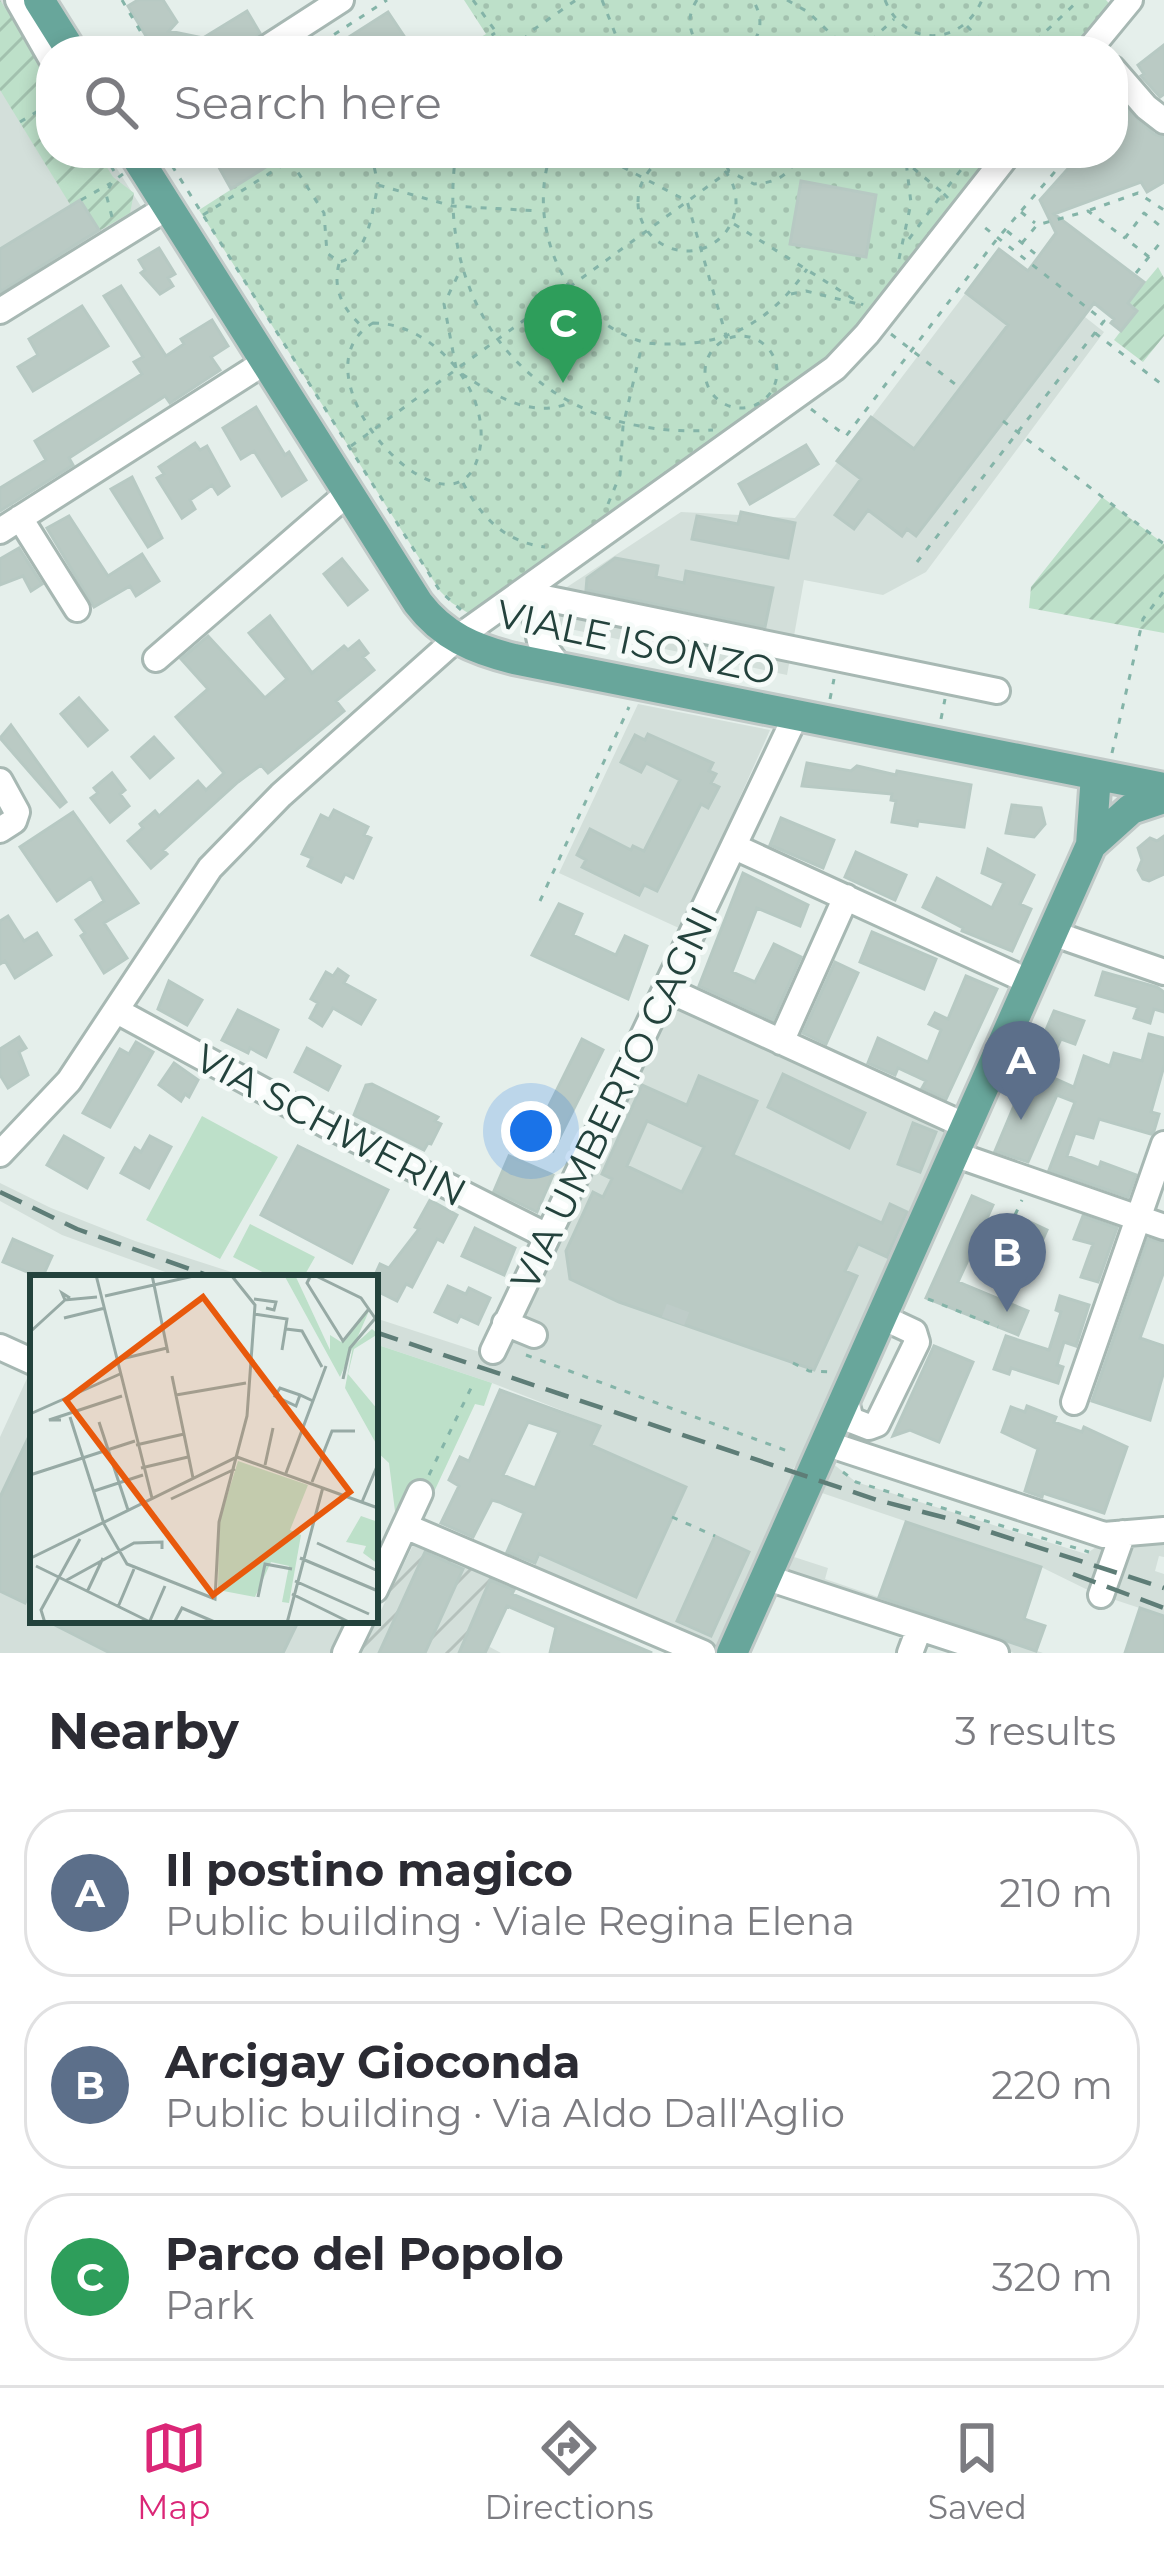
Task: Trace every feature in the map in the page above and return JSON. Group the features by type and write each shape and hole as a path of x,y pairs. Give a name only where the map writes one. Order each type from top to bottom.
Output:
{"main road":[{"path":"39,0 62,36"},
{"name":"VIALE ISONZO","path":"136,168 168,207 418,603 430,619 469,630 482,651 1042,765 1104,765 1164,788"},
{"path":"1042,765 1076,792 1085,807 1091,845"},
{"path":"732,1653 765,1577 825,1463 843,1385 882,1317 1091,845 1104,765"},
{"path":"1091,845 1132,809 1164,798"}],"street":[{"path":"18,0 38,36"},
{"path":"285,36 341,0"},
{"path":"1102,36 1130,0"},
{"path":"1128,85 1155,114"},
{"path":"0,1154 54,1101 210,868 233,842 313,765 469,630 534,589 836,368 997,168"},
{"path":"0,311 168,207"},
{"path":"77,609 10,525 265,362"},
{"path":"156,659 348,493"},
{"path":"534,589 700,630 997,691"},
{"path":"534,589 540,641 560,668"},
{"name":"VIA UMBERTO CAGNI","path":"498,1339 796,715"},
{"path":"0,781 17,812 14,821 0,830"},
{"path":"735,847 1030,982"},
{"path":"781,1042 846,897"},
{"path":"1052,933 1164,972"},
{"path":"666,989 781,1042 960,1140 1164,1227"},
{"name":"VIA SCHWERIN","path":"117,1011 547,1236"},
{"path":"1074,1402 1164,1144"},
{"path":"843,1385 851,1420 877,1424 917,1342 914,1332 882,1317"},
{"path":"498,1339 534,1335"},
{"path":"0,1347 30,1361"},
{"path":"825,1463 1120,1542 1164,1529"},
{"path":"378,1584 420,1493"},
{"path":"405,1526 703,1653"},
{"path":"1101,1595 1120,1542"},
{"path":"765,1577 915,1641 996,1653"},
{"path":"345,1653 360,1623"}],"path":[{"path":"122,0 143,36"},
{"path":"332,36 387,0"},
{"path":"473,0 499,36"},
{"path":"527,36 577,0"},
{"path":"602,0 616,36"},
{"path":"694,36 689,17 698,0"},
{"path":"753,0 760,22 757,36"},
{"path":"787,0 833,36"},
{"path":"885,0 894,19 907,29 933,36"},
{"path":"939,36 966,25 982,0"},
{"path":"1041,36 1079,0"},
{"path":"876,36 894,19"},
{"path":"966,25 977,36"},
{"path":"490,36 496,32"},
{"path":"20,122 36,112"},
{"path":"81,200 125,168"},
{"path":"110,226 106,197 128,168"},
{"path":"139,168 203,215 469,630"},
{"path":"203,215 277,168"},
{"path":"295,168 324,212 327,253 339,262 351,260 359,251 378,185 374,168"},
{"path":"455,168 452,206 462,268 500,340 537,380 571,403 623,425 720,429"},
{"path":"548,168 541,211 551,253 570,287 593,311 643,343 706,342 727,338 746,336 758,340 774,358 776,382 770,393 752,407 729,406 711,392 706,381 713,349 727,338 763,318 790,294 807,269"},
{"path":"622,168 688,201"},
{"path":"653,168 643,180 638,202 648,230 675,249 700,249 722,236 731,223 736,206 728,168"},
{"path":"724,168 740,180 768,184 792,168"},
{"path":"893,274 905,244 911,203 908,168"},
{"path":"914,168 1104,321 916,562"},
{"path":"905,244 962,168"},
{"path":"810,408 846,436 1058,168"},
{"path":"350,448 729,171"},
{"path":"378,185 452,206 541,211"},
{"path":"1022,243 1036,224 1138,193 1164,210"},
{"path":"688,201 727,338"},
{"path":"1088,211 1149,257"},
{"path":"1021,212 1036,224"},
{"path":"1124,238 1144,214 1164,229"},
{"path":"731,223 873,311"},
{"path":"1005,230 1038,256"},
{"path":"1136,273 1164,238"},
{"path":"339,262 334,280 341,299 349,315 364,328"},
{"path":"462,268 444,304 445,327 456,370 475,406 481,443 475,468 463,482 448,487 427,481 404,466 372,432 347,372 347,349 356,333 373,323 392,323 424,336 456,370 520,405 540,410 571,403"},
{"path":"790,294 806,291 865,306"},
{"path":"886,330 960,388"},
{"path":"1095,333 1164,386"},
{"path":"608,506 620,475 623,425 643,343"},
{"path":"1004,421 1164,544"},
{"path":"463,482 477,510 506,535 526,545 552,548"},
{"path":"1104,765 1142,623 1164,591"},
{"path":"673,669 700,630"},
{"path":"540,902 641,685"},
{"path":"928,1298 998,1327"},
{"path":"498,1339 825,1463 856,1482 1087,1554 1099,1544 1120,1542"},
{"path":"794,1363 843,1385"},
{"path":"420,1493 472,1386"},
{"path":"672,1517 715,1536"}],"shaded area":[{"path":"0,0 10,0 36,41 36,168 117,168 142,208 0,299"},
{"path":"999,249 1104,332 926,572 883,595 804,580 787,675 556,626 558,593 681,512 795,518"},
{"path":"638,704 770,730 681,929 559,873"},
{"path":"672,1005 946,1130 792,1470 811,1477 732,1653 703,1653 529,1580 599,1425 378,1345 378,1319 498,1358"},
{"path":"0,1183 135,1241 241,1275 174,1275 62,1235 0,1201"},
{"path":"29,1374 30,1623 360,1623 345,1653 0,1653 0,1437"},
{"path":"832,1463 856,1482 1086,1554 1099,1545 1164,1529 1164,1557 1159,1556 1155,1571 1164,1574 1164,1616 1094,1593 1041,1567 819,1492"},
{"path":"415,1541 515,1586 488,1646 501,1653 360,1653"},
{"path":"791,1556 828,1568 825,1579 1043,1653 1014,1653 781,1578"}],"green space":[{"path":"0,0 36,55 36,149 0,90"},
{"path":"464,0 1106,0 1113,8 1086,36 483,36 486,34"},
{"path":"48,168 107,168 134,193 130,213 99,231 81,200 71,206"},
{"path":"265,168 994,168 867,334 481,621 440,591 199,210"},
{"path":"1158,267 1164,278 1164,336 1143,362 1114,340 1136,311 1128,303"},
{"path":"1102,497 1164,544 1164,633 1029,608 1031,587"},
{"path":"202,1116 278,1157 220,1259 146,1220"},
{"path":"250,1224 315,1257 305,1275 268,1275 233,1257"},
{"path":"378,1345 492,1383 484,1406 475,1404 419,1524 395,1511 389,1463 378,1453"}],"building":[{"path":"138,0 163,0 177,22 169,31 193,36 146,36 128,6"},
{"path":"247,11 260,33 257,36 206,36"},
{"path":"388,12 404,36 350,36"},
{"path":"1164,45 1164,94 1160,97 1141,76 1138,65"},
{"path":"1128,111 1164,137 1164,182 1147,192 1141,182 1054,214 1144,282 1128,303 1137,311 1121,331 1094,303 916,536 907,529 902,536 868,510 854,529 835,515 861,479 837,461 871,417 914,449 1008,325 966,293 999,249 1028,271 1056,233 1040,200 1069,168 1128,168"},
{"path":"219,168 264,168 231,189"},
{"path":"801,181 876,195 866,257 790,244"},
{"path":"80,200 99,230 0,292 0,249"},
{"path":"159,248 175,274 168,278 173,286 160,294 141,273 145,270 139,260"},
{"path":"121,286 166,356 184,344 181,339 212,320 228,346 211,357 220,370 170,403 165,396 69,458 73,465 0,511 0,488 46,460 35,441 142,374 134,362 143,357 104,296"},
{"path":"82,306 108,346 33,391 18,367 38,355 29,339"},
{"path":"256,407 306,480 282,496 254,451 241,459 223,428"},
{"path":"195,443 200,450 207,446 229,486 218,494 212,485 190,500 195,509 182,518 157,478 164,474 159,467"},
{"path":"806,445 818,464 750,504 739,484"},
{"path":"132,477 162,538 148,547 111,489"},
{"path":"741,512 795,523 788,558 692,539 697,516 738,524"},
{"path":"69,516 108,576 142,554 159,581 136,596 130,586 94,607 47,528"},
{"path":"19,548 42,584 31,591 23,576 0,585 0,559"},
{"path":"615,558 658,566 656,577 684,583 686,571 773,588 765,627 586,590 587,578"},
{"path":"342,559 367,590 348,605 324,574"},
{"path":"270,616 312,673 344,646 348,650 359,641 368,653 363,657 374,670 336,701 344,711 268,773 261,765 238,782 163,850 167,854 151,868 128,841 143,828 140,824 155,811 159,816 198,781 206,790 224,773 176,717 208,689 181,659 208,636 265,698 287,679 249,633"},
{"path":"79,698 107,730 88,746 61,714"},
{"path":"11,725 66,802 60,807 0,738"},
{"path":"648,734 713,763 709,771 716,774 711,783 719,787 708,808 701,804 657,891 644,885 639,895 582,867 586,860 577,855 590,829 631,850 633,846 644,851 680,780 646,763 641,772 621,762 635,735 645,740"},
{"path":"154,737 173,758 150,778 132,757"},
{"path":"807,763 851,771 857,766 896,775 897,771 971,785 964,827 892,822 896,801 891,800 892,794 802,786"},
{"path":"112,773 125,790 120,794 129,806 110,822 91,798 98,793 94,788"},
{"path":"1012,805 1041,808 1045,824 1034,837 1006,833"},
{"path":"334,810 368,827 364,835 371,838 353,878 345,874 341,882 308,866 312,858 302,854 321,815 329,819"},
{"path":"73,812 138,903 104,923 127,958 104,973 76,920 104,901 91,878 57,901 20,847"},
{"path":"781,818 834,840 823,868 770,845"},
{"path":"1164,836 1164,874 1143,879 1138,848 1150,838 1157,841"},
{"path":"988,849 1034,875 1020,904 1031,909 1012,951 962,931 923,907 937,878 992,908 1004,883 982,873"},
{"path":"856,852 906,875 895,900 845,877"},
{"path":"743,873 808,905 800,926 757,908 732,972 755,982 774,944 801,957 773,1020 699,986"},
{"path":"559,904 582,914 573,935 616,955 625,936 647,946 628,999 532,955"},
{"path":"8,916 24,941 37,933 51,955 15,978 5,961 0,964 0,921"},
{"path":"872,932 936,959 924,989 860,962"},
{"path":"835,962 858,973 826,1044 803,1033"},
{"path":"338,969 348,976 344,983 375,1000 361,1024 333,1008 322,1026 310,1018 318,1003 311,999 326,972 333,976"},
{"path":"1103,972 1157,987 1164,992 1164,1012 1154,1009 1150,1023 1134,1018 1138,1007 1096,995"},
{"path":"966,976 997,989 946,1099 922,1088 926,1081 898,1068 895,1075 868,1063 878,1038 928,1062 941,1030 929,1024 935,1013 948,1019"},
{"path":"169,981 202,1000 187,1025 158,1009"},
{"path":"238,1010 278,1030 266,1057 222,1040"},
{"path":"1054,1011 1084,1021 1075,1044 1061,1039 1045,1074 1074,1087 1084,1056 1110,1066 1114,1053 1142,1061 1149,1034 1164,1038 1164,1066 1151,1112 1159,1114 1154,1131 1099,1119 1093,1138 1075,1133 1067,1156 1136,1175 1128,1197 1049,1170 1075,1102 1057,1095 1028,1162 995,1151"},
{"path":"19,1037 26,1048 19,1052 28,1075 8,1088 0,1075 0,1049"},
{"path":"582,1039 603,1050 553,1151 532,1140"},
{"path":"136,1042 153,1052 110,1127 83,1113 120,1049 129,1054"},
{"path":"307,1048 340,1066 328,1090 295,1072"},
{"path":"174,1063 198,1080 189,1097 185,1094 181,1101 159,1085"},
{"path":"783,1074 865,1113 849,1148 768,1107"},
{"path":"699,1076 757,1101 733,1155 882,1223 890,1204 907,1212 887,1257 858,1244 845,1271 857,1276 814,1370 619,1302 570,1279 566,1251 593,1192 603,1197 612,1179 602,1174 642,1085 687,1105","holes":["647,1121 704,1147 682,1192 627,1166"]},
{"path":"366,1085 438,1117 435,1121 441,1124 431,1144 424,1150 354,1115"},
{"path":"913,1123 936,1132 920,1172 898,1164"},
{"path":"64,1136 103,1158 87,1188 47,1165"},
{"path":"150,1136 171,1147 149,1188 121,1173 135,1148 141,1152"},
{"path":"298,1146 388,1190 352,1263 261,1215"},
{"path":"509,1156 553,1175 537,1212 494,1191"},
{"path":"972,1196 993,1205 958,1282 1028,1311 1018,1335 926,1298"},
{"path":"430,1200 457,1215 443,1242 437,1239 412,1287 406,1284 397,1301 378,1292 375,1275 380,1264 389,1268 419,1229 415,1227"},
{"path":"1015,1215 1047,1230 1027,1275 994,1261"},
{"path":"1083,1216 1117,1228 1098,1282 1081,1277 1093,1244 1074,1239"},
{"path":"475,1228 515,1248 504,1275 462,1256"},
{"path":"13,1239 52,1256 43,1275 3,1262"},
{"path":"1148,1239 1164,1243 1164,1271 1140,1338 1164,1346 1164,1371 1150,1420 1092,1401"},
{"path":"448,1286 466,1294 469,1288 490,1298 478,1324 460,1316 457,1322 435,1312"},
{"path":"1060,1296 1089,1305 1076,1346 1064,1342 1058,1383 1011,1368 1009,1374 994,1369 1006,1336 1049,1350 1061,1312 1056,1310"},
{"path":"934,1346 973,1362 939,1442 910,1430 893,1436"},
{"path":"500,1390 600,1426 591,1445 686,1487 636,1597 539,1554 535,1563 507,1552 524,1513 499,1502 492,1500 473,1537 441,1523 459,1486 449,1480 460,1457 469,1461","holes":["528,1422 559,1432 535,1488 503,1475"]},
{"path":"1027,1406 1056,1417 1054,1422 1082,1432 1084,1427 1127,1447 1104,1513 1025,1491 1038,1449 1002,1432 1011,1407 1025,1412"},
{"path":"30,1434 30,1592 25,1603 0,1591 0,1497"},
{"path":"906,1522 1041,1567 1024,1619 1045,1626 1036,1651 879,1597"},
{"path":"715,1536 749,1552 711,1636 677,1621"},
{"path":"425,1552 463,1569 425,1653 379,1653"},
{"path":"490,1580 514,1590 512,1594 652,1653 550,1653 556,1627 507,1606 485,1653 459,1653"},
{"path":"1140,1608 1164,1616 1164,1653 1125,1653"},
{"path":"51,1623 298,1623 283,1653 110,1653"}],"tunnel":[{"path":"673,1321 678,1308"}],"railway":[{"path":"0,1192 77,1229 207,1275"},
{"path":"378,1333 877,1500 1164,1588"},
{"path":"1073,1574 1164,1608"}],"place":[{"name":"Parco del Popolo","path":"563,383"},
{"name":"Il postino magico","path":"1021,1120"},
{"name":"Arcigay Gioconda","path":"1007,1312"}]}
